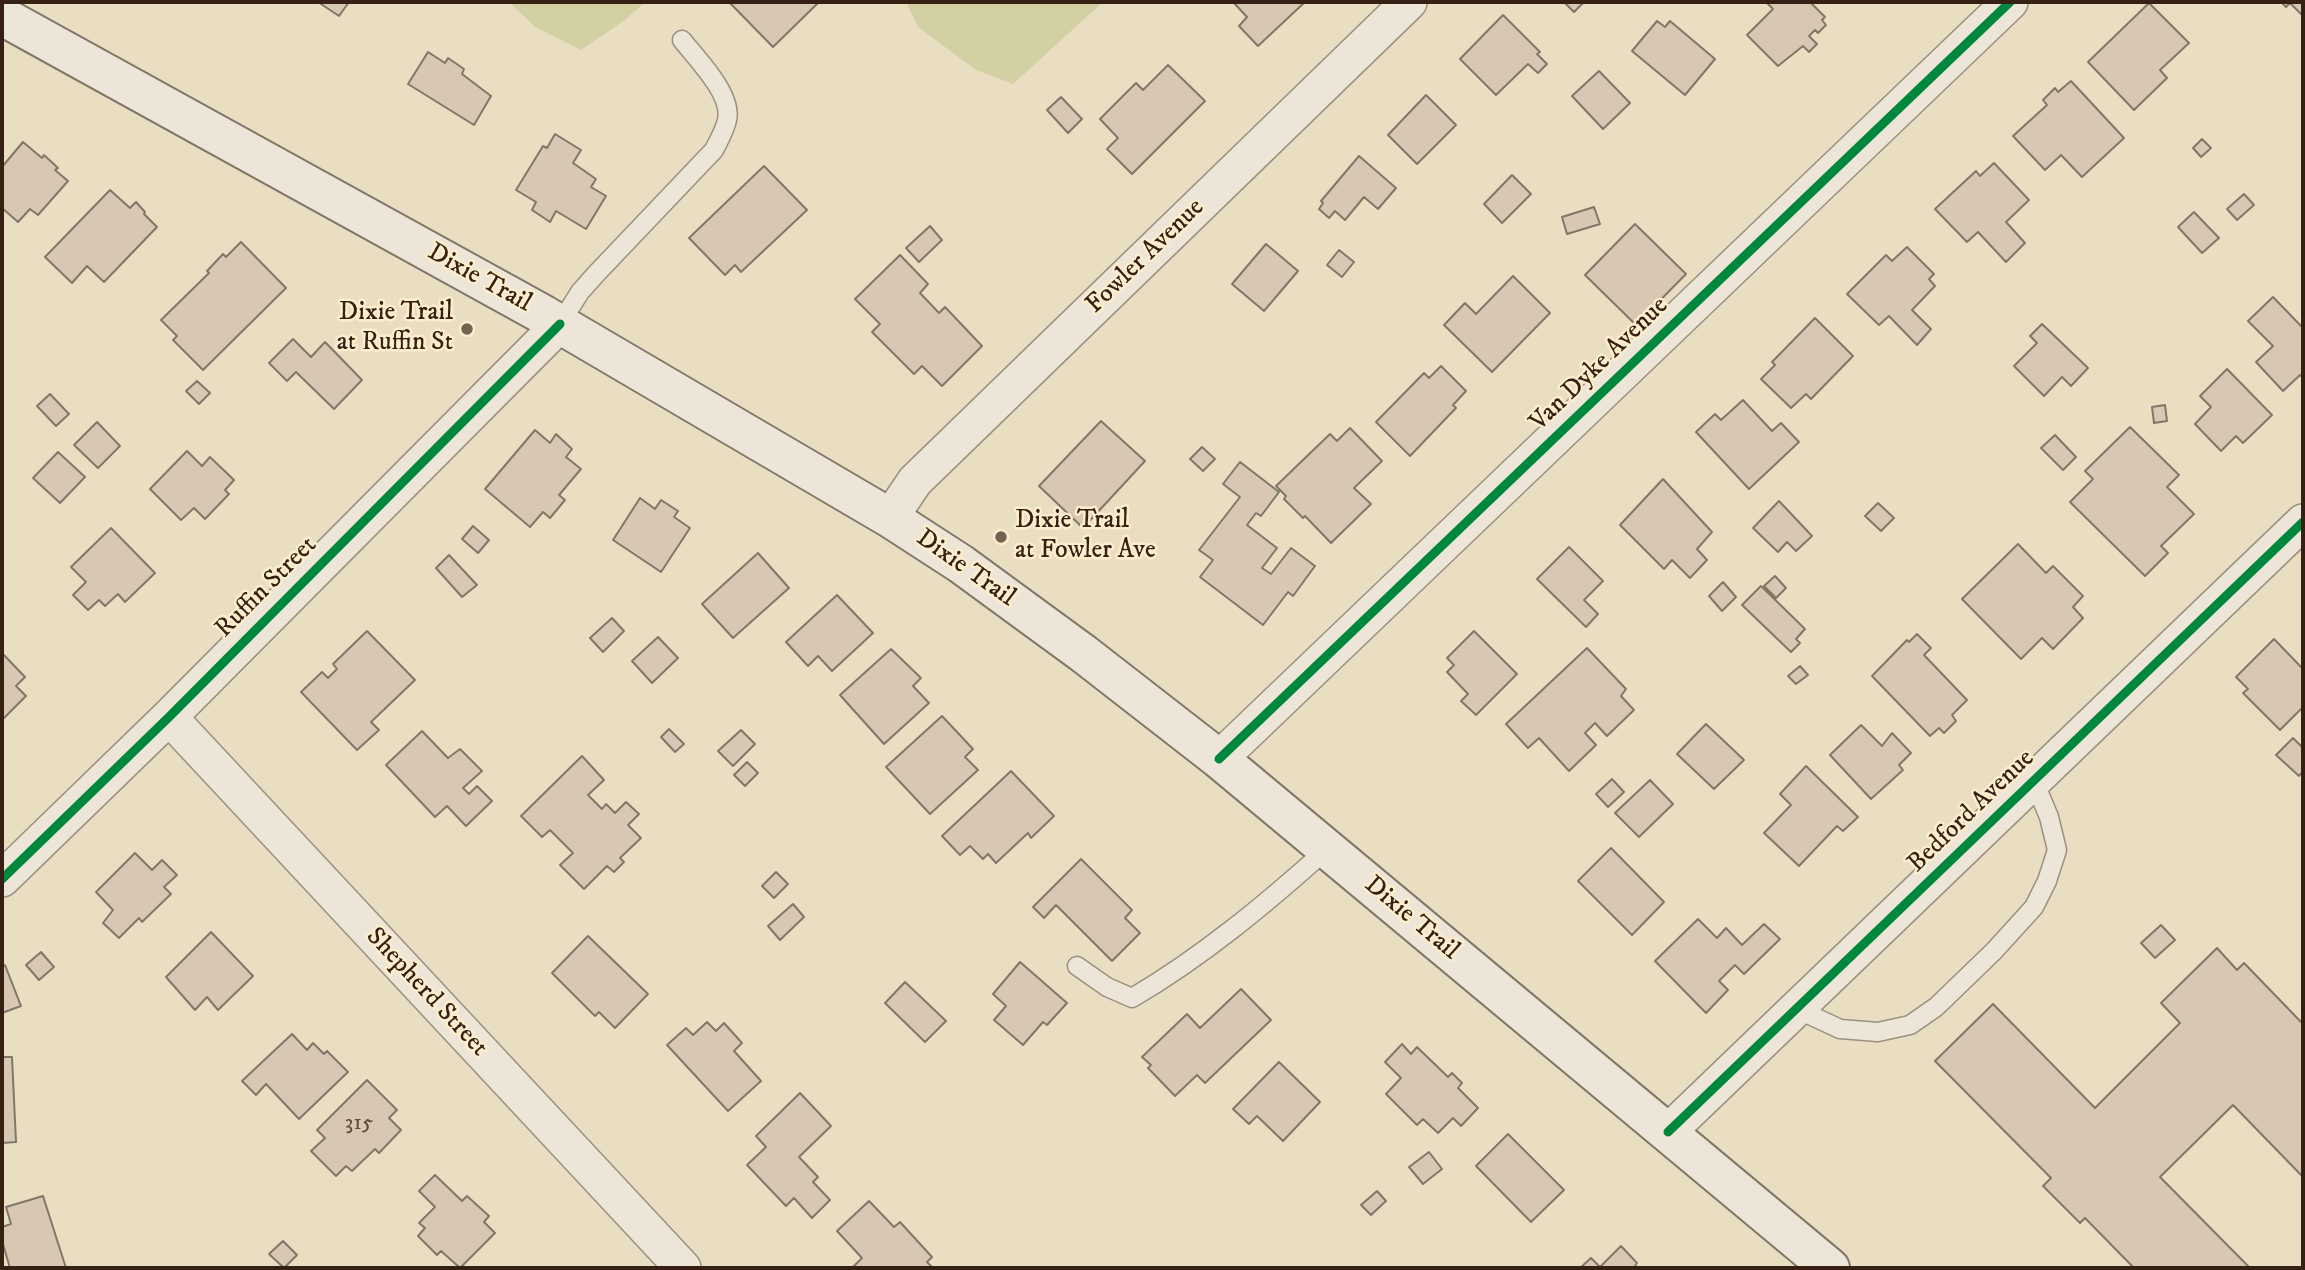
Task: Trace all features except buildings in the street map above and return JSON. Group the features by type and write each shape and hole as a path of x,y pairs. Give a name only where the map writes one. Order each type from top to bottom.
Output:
{"main road":[{"name":"Dixie Trail","path":"2,16 560,324 890,518 961,564 1073,646 1219,759 1830,1268"}],"street":[{"name":"Fowler Avenue","path":"890,518 915,481 1409,2"},
{"name":"Van Dyke Avenue","path":"1219,759 2010,2"},
{"name":"Ruffin Street","path":"2,879 169,717 560,324"},
{"name":"Bedford Avenue","path":"1668,1132 2303,522"},
{"name":"Shepherd Street","path":"169,717 682,1268"}],"lane":[{"path":"560,324 580,292 714,150 723,131 728,118 722,93 682,40"},
{"path":"1797,1009 1840,1029 1878,1032 1910,1025 1936,1007 1994,951 2034,907 2047,881 2057,849 2049,817 2034,781"},
{"path":"1077,965 1107,987 1132,998 1178,969 1290,882 1326,849"}],"shaded area":[{"path":"509,2 645,2 625,20 581,50 535,27"},
{"path":"906,2 1103,2 1013,84 976,70 918,27"}],"cycle path":[{"path":"1219,759 2010,2"},
{"path":"2,879 169,717 560,324"},
{"path":"1668,1132 2303,522"}],"place":[{"name":"Dixie Trail at Ruffin St","path":"467,329"},
{"name":"Dixie Trail at Fowler Ave","path":"1001,537"}]}
